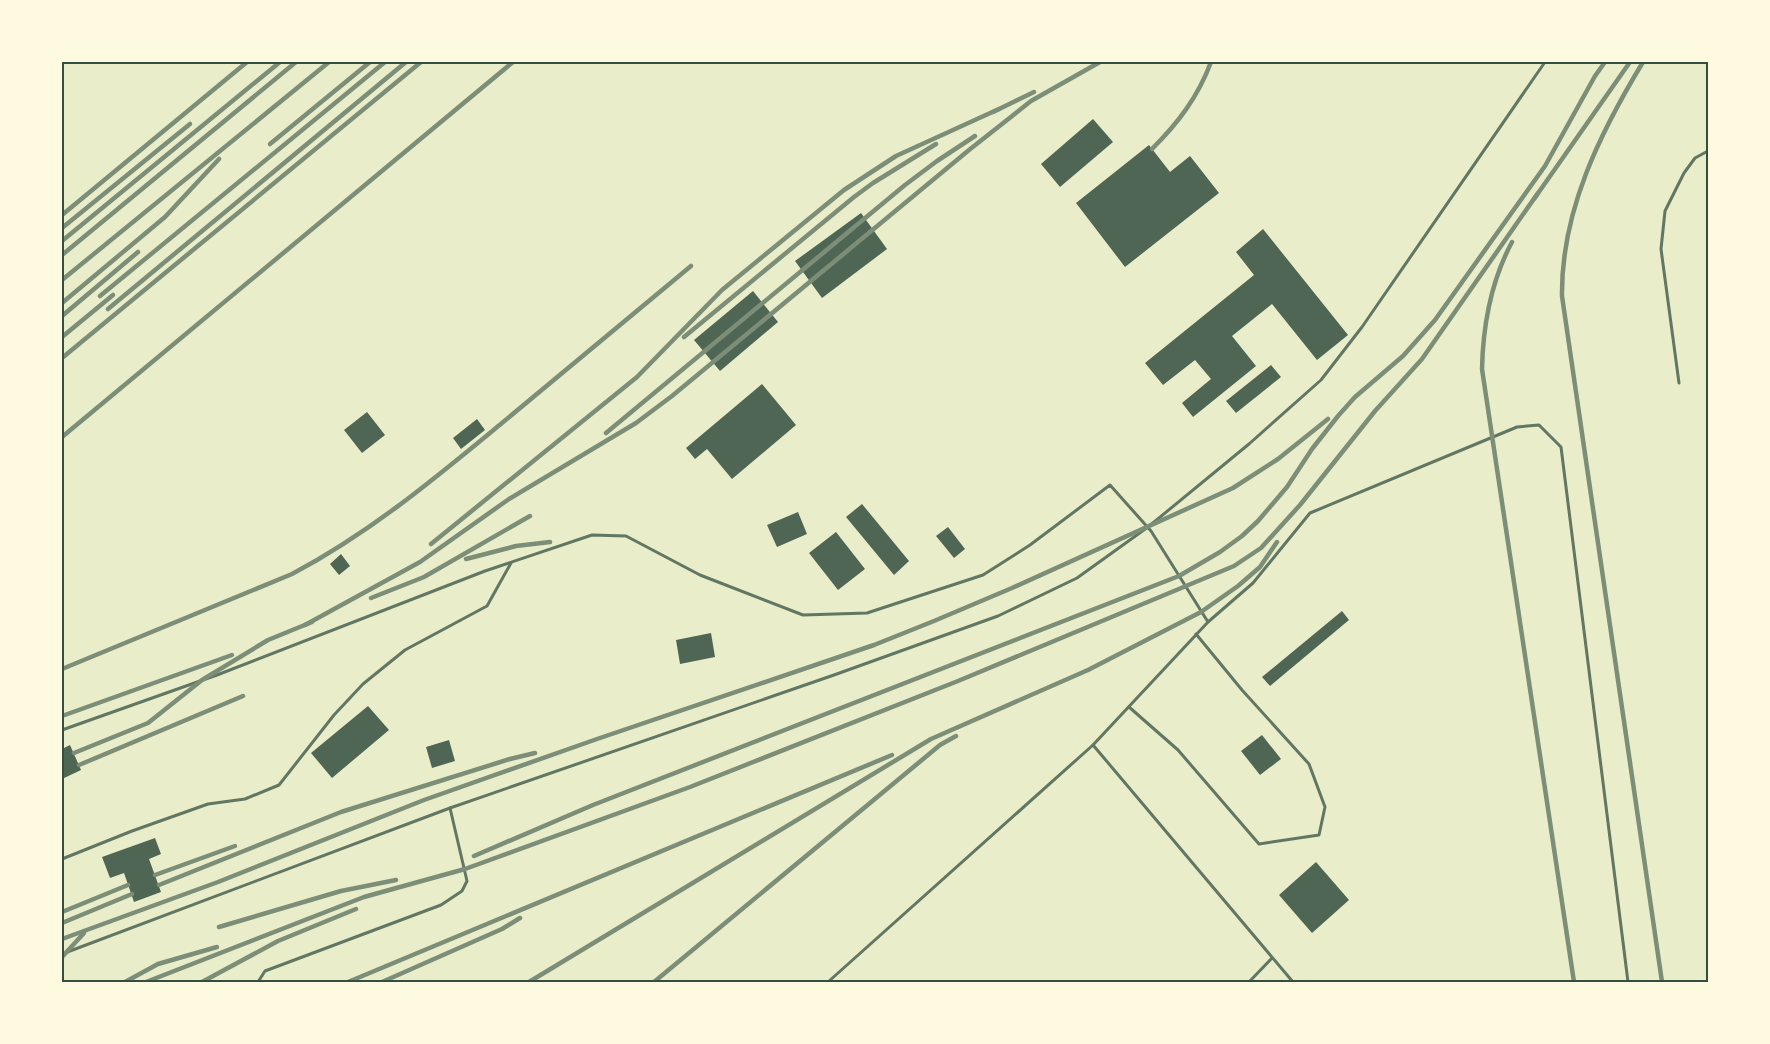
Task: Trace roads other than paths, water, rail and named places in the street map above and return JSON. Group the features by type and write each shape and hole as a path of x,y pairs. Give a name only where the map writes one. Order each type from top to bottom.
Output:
{"lane":[{"path":"62,954 450,808 998,616 1077,578 1148,527 1249,444 1321,380 1362,327 1545,62"},
{"path":"1679,384 1661,249 1665,211 1684,173 1695,158 1708,151"},
{"path":"828,982 1093,746 1196,634 1253,583 1310,513 1517,427 1539,425 1561,447 1628,982"},
{"path":"62,730 217,675 511,563 592,535 626,536 700,575 803,615 867,613 983,575 1030,545 1110,485 1148,527 1208,622"},
{"path":"62,859 208,804 245,799 279,785 334,715 363,684 405,650 487,606 511,563"},
{"path":"1129,707 1178,750 1259,844 1319,835 1325,807 1309,764 1242,690 1196,634"},
{"path":"1093,746 1293,982"},
{"path":"258,982 265,971 441,905 462,891 467,881 450,808"},
{"path":"1249,982 1272,958"}],"railway":[{"path":"62,215 247,62"},
{"path":"62,241 280,62"},
{"path":"62,255 296,62"},
{"path":"62,280 329,62"},
{"path":"270,144 370,62"},
{"path":"100,296 385,62"},
{"path":"108,309 406,62"},
{"path":"62,358 421,62"},
{"path":"62,437 513,62"},
{"path":"305,625 420,562 509,499 636,423 672,396 1031,101 1100,62"},
{"path":"1152,149 1186,109 1200,87 1211,62"},
{"path":"474,856 593,805 1179,576 1220,552 1258,521 1287,487 1312,449 1338,416 1355,397 1403,356 1435,320 1545,166 1605,62"},
{"path":"1534,199 1630,62"},
{"path":"1643,62 1612,117 1586,174 1568,234 1563,264 1562,296 1662,982"},
{"path":"993,112 1034,92"},
{"path":"431,544 637,377 722,290 844,190 896,156 999,109"},
{"path":"62,228 190,124"},
{"path":"606,433 905,185 975,136"},
{"path":"684,337 854,197 936,144"},
{"path":"62,303 165,217 219,159"},
{"path":"146,982 364,897 465,869 690,787 958,681 1234,566 1261,548 1300,505 1375,411 1422,359 1538,193"},
{"path":"1512,242 1499,272 1490,304 1484,336 1482,369 1574,982"},
{"path":"62,316 138,252"},
{"path":"62,669 292,574 349,541 452,464 691,266"},
{"path":"62,337 113,295"},
{"path":"62,939 218,882 424,800 874,645 934,621 1233,488 1278,459 1328,419"},
{"path":"371,598 424,577 530,516"},
{"path":"466,559 516,546 550,542"},
{"path":"529,982 931,739 1088,670 1201,612 1260,567 1277,542"},
{"path":"74,753 148,723 202,680 268,640 312,622"},
{"path":"62,716 232,655"},
{"path":"79,765 243,696"},
{"path":"654,982 940,745 956,736"},
{"path":"159,885 341,812 535,753"},
{"path":"348,982 892,755"},
{"path":"155,875 235,846"},
{"path":"219,927 341,891 396,880"},
{"path":"62,912 128,885"},
{"path":"62,923 132,894"},
{"path":"202,982 278,941 356,909"},
{"path":"382,982 502,929 520,918"},
{"path":"62,957 84,933"},
{"path":"125,982 158,964 217,947"}]}
